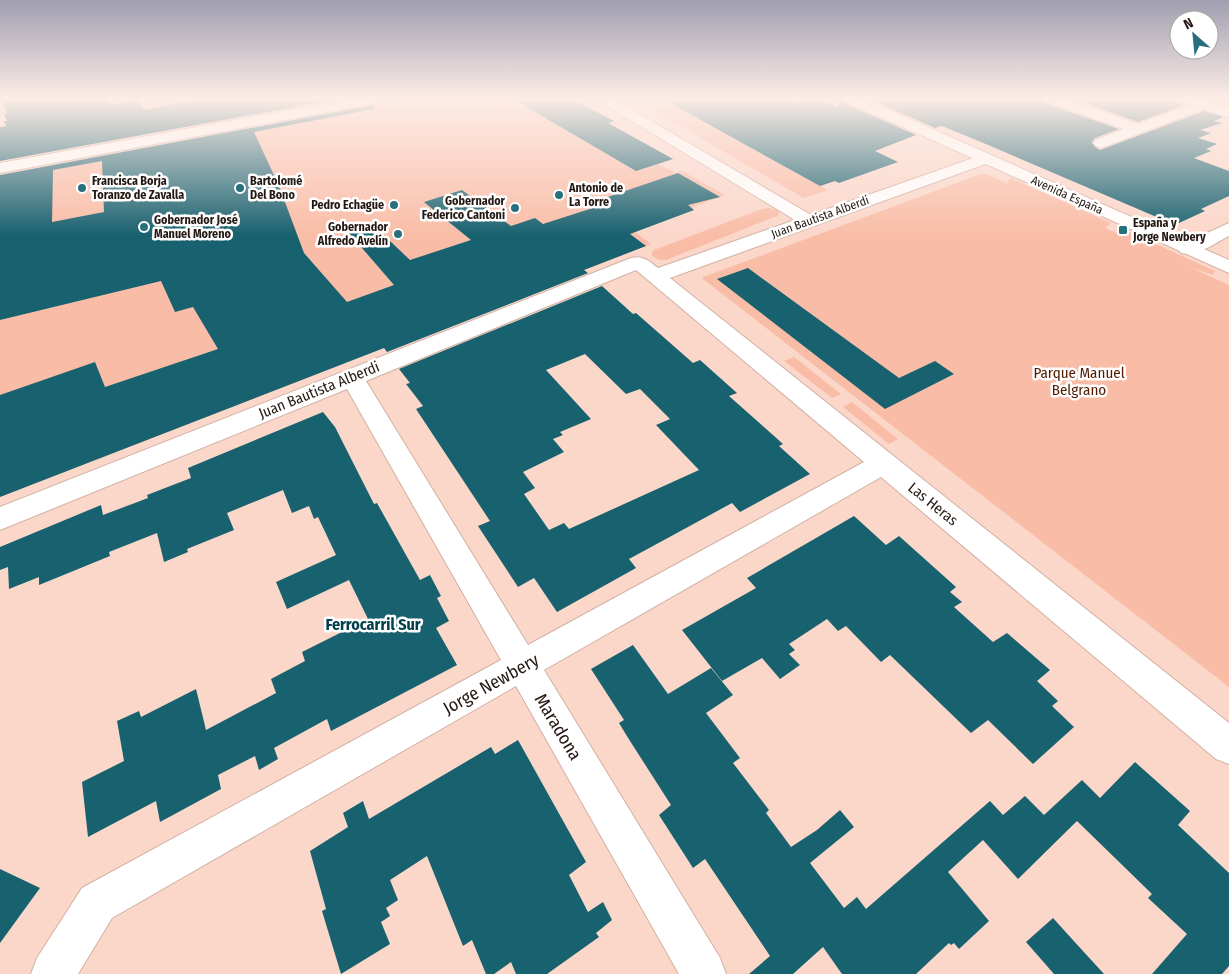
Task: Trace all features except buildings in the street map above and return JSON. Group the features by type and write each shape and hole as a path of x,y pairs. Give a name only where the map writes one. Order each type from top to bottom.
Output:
{"street":[{"path":"0,168 133,143"},
{"path":"680,143 809,222"},
{"name":"Avenida España","path":"951,143 1229,267"},
{"name":"Juan Bautista Alberdi","path":"0,519 352,377 647,269 809,222 985,159"},
{"path":"1188,249 1229,228"},
{"name":"Las Heras","path":"647,269 1229,746"},
{"name":"Maradona","path":"352,377 704,974"},
{"name":"Jorge Newbery","path":"53,974 97,903 884,464"}],"green space":[{"path":"173,143 645,143 673,159 658,164 676,173 682,171 725,195 691,208 694,210 633,231 651,244 0,497 0,176"},
{"path":"710,143 743,143 828,190 804,198"},
{"name":"Parque Manuel Belgrano","path":"981,174 987,174 1006,183 1011,178 1111,223 1105,228 1119,234 1125,230 1215,271 1213,275 1190,267 1229,285 1229,687 703,279 703,277"},
{"path":"770,208 778,211 779,215 666,260 659,260 652,256 654,250 762,209"},
{"path":"794,357 841,394 832,398 784,361"},
{"path":"852,402 898,439 889,444 843,407"}],"place":[{"name":"Francisca Borja Toranzo de Zavalla","path":"82,188"},
{"name":"Bartolomé Del Bono","path":"240,188"},
{"name":"Antonio de La Torre","path":"559,195"},
{"name":"Pedro Echagüe","path":"394,205"},
{"name":"Gobernador Federico Cantoni","path":"515,208"},
{"name":"Gobernador José Manuel Moreno","path":"144,227"},
{"name":"España y Jorge Newbery","path":"1123,230"},
{"name":"Gobernador Alfredo Avelín","path":"398,234"}],"district":[{"name":"Ferrocarril Sur","path":"373,624"}]}
